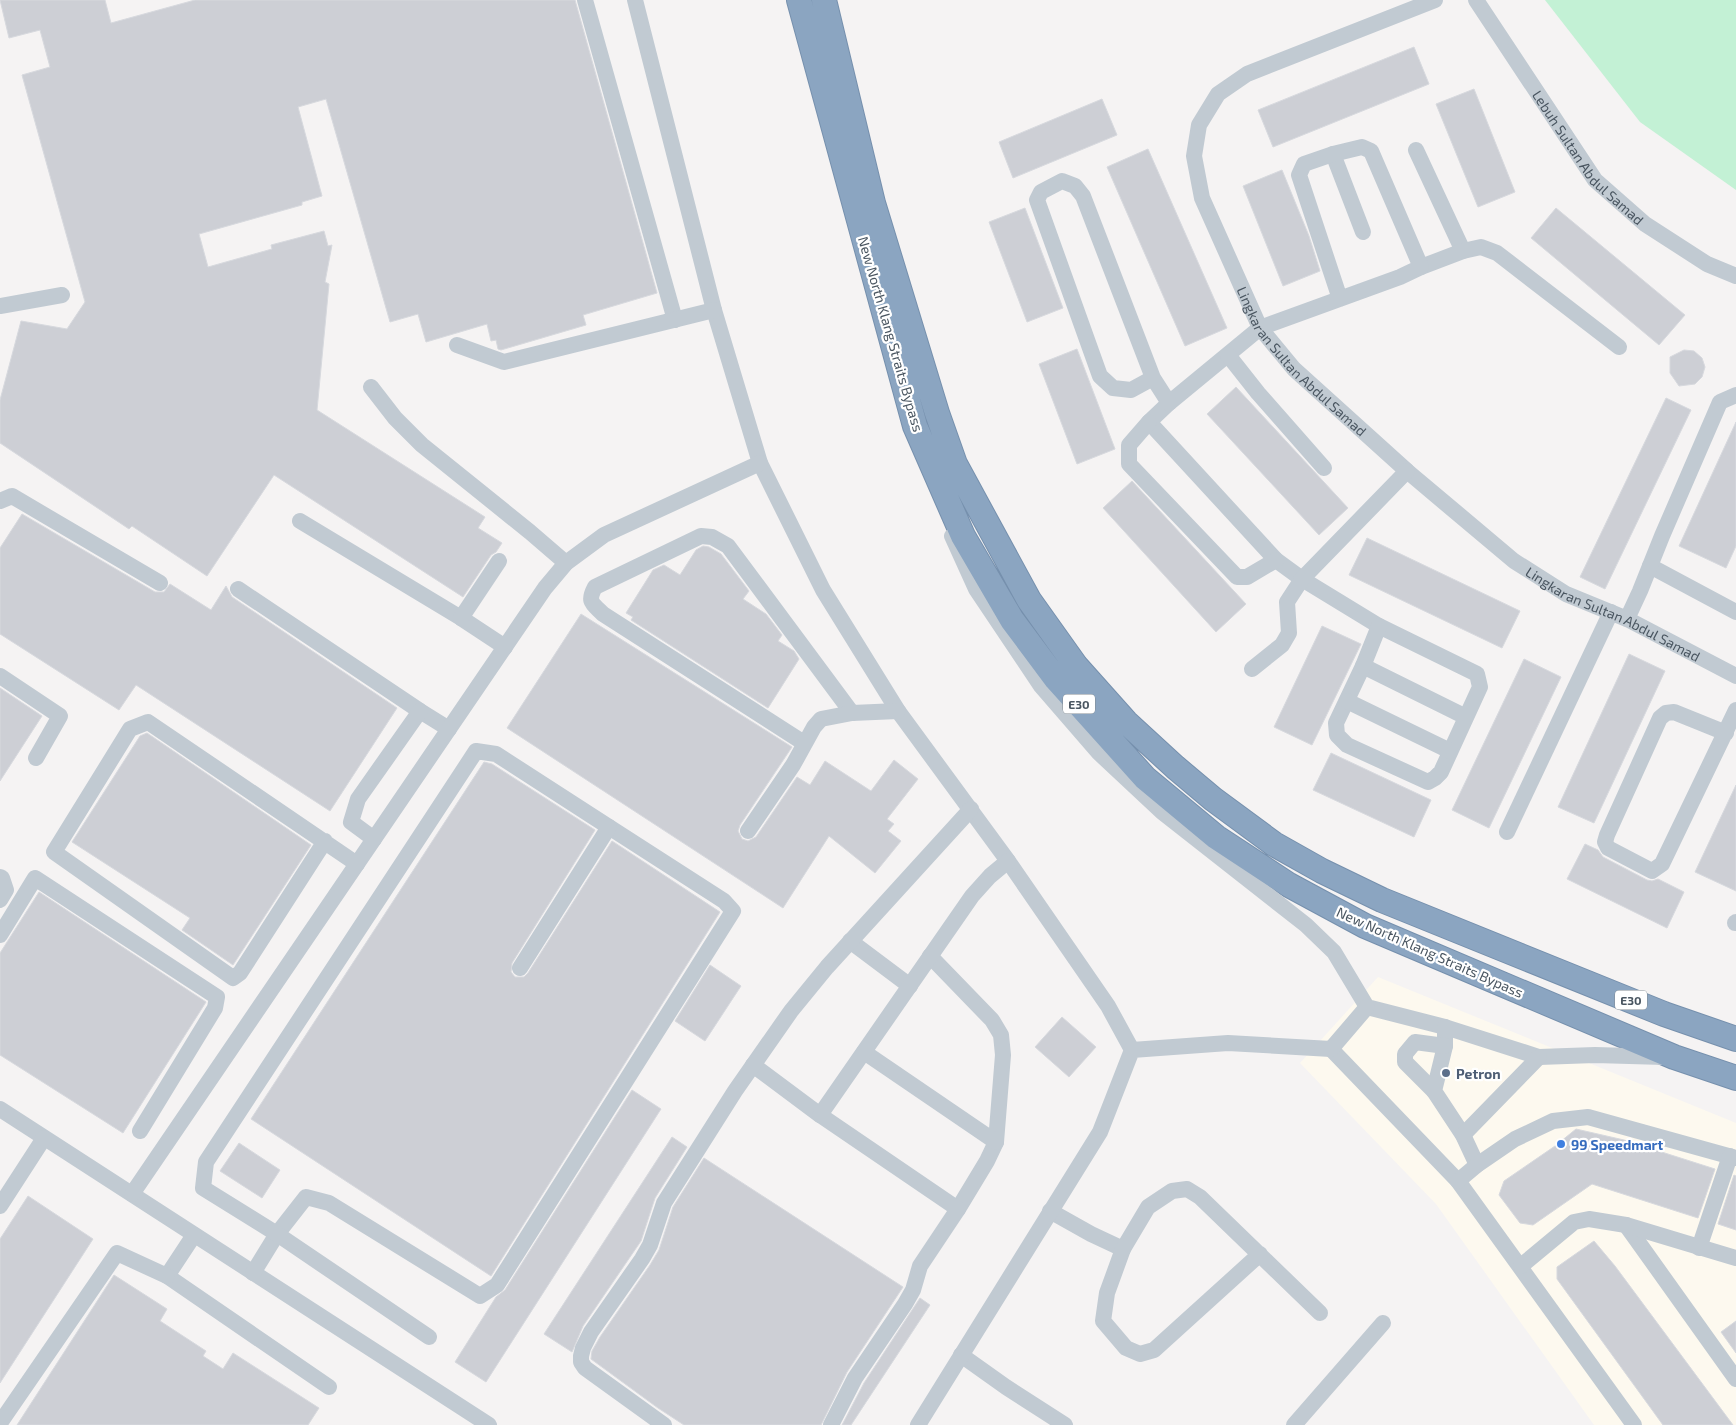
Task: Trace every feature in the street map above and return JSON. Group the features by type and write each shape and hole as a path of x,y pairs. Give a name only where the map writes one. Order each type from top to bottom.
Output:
{"highway":[{"name":"New North Klang Straits Bypass","path":"799,0 916,426 963,536 1012,620 1056,679 1152,784 1224,843 1289,885 1365,926 1674,1057 1736,1078"},
{"name":"New North Klang Straits Bypass","path":"824,0 873,203 936,413 955,464 1029,600 1076,666 1126,722 1161,754 1213,799 1274,844 1322,871 1382,900 1664,1014 1736,1039"}],"street":[{"path":"585,0 675,320"},
{"path":"635,0 714,310 760,463 823,590 898,711 1008,860 1108,1006 1132,1050 1100,1132 918,1425"},
{"name":"Lingkaran Sultan Abdul Samad","path":"1435,0 1247,74 1218,94 1199,125 1194,156 1202,198 1260,328 1294,369 1407,471 1514,561 1566,594 1628,619 1736,676"},
{"name":"Lebuh Sultan Abdul Samad","path":"1476,0 1596,180 1645,224 1707,264 1736,276"},
{"path":"1340,299 1299,175 1304,164 1362,147 1371,151 1421,267"},
{"path":"1416,150 1462,251"},
{"path":"1333,154 1363,232"},
{"path":"1153,378 1131,390 1112,388 1100,376 1036,200 1041,192 1062,181 1075,186 1083,196 1153,378 1169,403"},
{"path":"1276,560 1247,578 1237,577 1129,464 1129,445 1148,422 1260,328 1400,277 1462,251 1482,247 1497,252 1619,347"},
{"path":"0,306 62,295"},
{"path":"457,345 504,362 714,310"},
{"path":"1228,355 1258,393 1324,468"},
{"path":"370,388 395,418 422,445 530,532 566,564"},
{"path":"1628,619 1720,402 1736,395"},
{"path":"1148,422 1276,560 1379,626 1476,674 1480,687 1440,772 1428,782 1347,745 1337,735 1336,723 1379,626"},
{"path":"916,426 926,469 945,521 976,590 1041,686 1100,753 1162,812 1306,925 1334,952 1367,1007 1445,1027 1539,1057 1595,1055 1674,1057"},
{"path":"132,1194 545,588 566,564 604,535 760,463"},
{"path":"1252,669 1282,644 1289,633 1287,602 1302,578 1407,471"},
{"path":"0,501 12,496 160,583"},
{"path":"300,521 461,618 505,647"},
{"path":"804,743 603,614 591,603 590,596 595,587 700,536 712,537 728,546 852,713"},
{"path":"461,618 499,561"},
{"path":"1650,566 1736,612"},
{"path":"238,589 449,729"},
{"path":"1507,832 1611,612"},
{"path":"1362,666 1466,716"},
{"path":"0,676 60,716 36,758"},
{"path":"1347,701 1450,751"},
{"path":"1726,733 1674,712 1666,713 1660,718 1607,835 1605,842 1608,848 1652,872 1662,864 1726,733 1736,710"},
{"path":"374,839 351,822 358,799 420,711"},
{"path":"748,832 793,765 814,726 821,719 852,713 898,711"},
{"path":"325,841 240,973 233,978 54,852 130,729 148,722 325,841 357,864"},
{"path":"253,1273 277,1234 306,1197 329,1203 480,1296 497,1285 734,911 724,901 496,754 476,751 206,1162 203,1188 277,1234 429,1337"},
{"path":"664,1425 585,1368 581,1362 583,1348 591,1332 650,1245 664,1203 679,1177 791,1010 850,941 971,809"},
{"path":"520,968 609,827"},
{"path":"820,1115 972,896 1008,860"},
{"path":"0,877 6,890 0,900"},
{"path":"0,935 35,878 217,997 215,1008 140,1131"},
{"path":"850,941 910,986"},
{"path":"831,1425 855,1378 906,1304 913,1290 920,1266 958,1209 987,1161 996,1142 1003,1055 1001,1035 992,1020 930,956"},
{"path":"1331,1050 1367,1007"},
{"path":"1434,1092 1445,1046 1445,1027"},
{"path":"1445,1046 1416,1042 1410,1047 1404,1057 1405,1062 1434,1092 1462,1135 1477,1165"},
{"path":"1132,1050 1228,1043 1331,1050 1458,1181 1634,1425"},
{"path":"864,1052 996,1142"},
{"path":"1462,1135 1539,1057"},
{"path":"754,1065 820,1115 958,1209"},
{"path":"0,1109 489,1425"},
{"path":"1458,1181 1477,1165 1515,1139 1553,1121 1588,1118 1733,1157 1699,1248"},
{"path":"0,1206 44,1138"},
{"path":"1260,1254 1154,1350 1140,1354 1126,1348 1103,1321 1107,1293 1123,1249 1148,1207 1172,1191 1187,1189 1200,1197 1260,1254 1320,1312"},
{"path":"1050,1211 1123,1249"},
{"path":"1521,1266 1574,1222 1589,1219 1626,1225 1736,1258"},
{"path":"1626,1225 1736,1379"},
{"path":"167,1276 194,1235"},
{"path":"0,1423 117,1254 167,1276 329,1387"},
{"path":"1294,1425 1383,1323"},
{"path":"961,1355 1006,1387 1066,1425"}],"shaded area":[{"path":"1378,977 1736,1123 1736,1425 1594,1425 1436,1204 1300,1063"}],"green space":[{"path":"1545,0 1736,0 1736,190 1640,122"}],"building":[{"path":"0,0 105,0 111,23 195,0 575,0 657,293 583,315 586,325 501,350 498,349 496,340 491,341 487,324 426,342 418,314 390,322 326,99 298,107 322,196 302,202 302,205 199,234 208,267 272,249 271,245 324,231 328,246 332,245 325,282 329,284 317,410 485,517 478,528 502,543 496,552 491,555 463,597 274,475 207,576 132,526 129,529 0,443 0,400 21,321 67,329 85,302 22,75 50,67 40,30 9,38"},
{"path":"1414,47 1429,84 1273,147 1258,110"},
{"path":"1474,89 1515,192 1478,207 1436,104"},
{"path":"1102,99 1117,135 1013,178 999,142"},
{"path":"1148,149 1227,328 1185,346 1107,167"},
{"path":"1282,170 1309,236 1320,271 1283,286 1243,186"},
{"path":"1025,208 1063,308 1027,322 989,222"},
{"path":"1556,208 1685,315 1659,345 1531,238"},
{"path":"1077,349 1115,449 1077,464 1039,364"},
{"path":"1684,350 1694,351 1702,358 1705,367 1702,377 1695,384 1679,386 1670,373 1670,357"},
{"path":"1236,387 1348,508 1319,535 1207,414"},
{"path":"1666,398 1691,410 1605,589 1580,577"},
{"path":"1736,422 1736,546 1726,568 1679,546"},
{"path":"1132,481 1246,604 1216,632 1103,508"},
{"path":"22,514 155,592 164,592 170,584 211,610 226,586 232,597 397,708 330,811 136,685 119,710 0,634 0,548"},
{"path":"1367,538 1520,611 1502,648 1349,575"},
{"path":"703,546 709,547 721,554 749,591 743,599 766,614 782,635 778,641 794,651 799,659 768,708 631,620 633,617 626,613 653,570 664,565 680,575 696,550"},
{"path":"581,614 792,747 740,825 738,831 742,839 748,841 756,837 797,777 810,785 825,761 871,791 894,760 918,779 887,819 894,824 888,831 901,841 875,873 829,836 783,908 507,728"},
{"path":"1322,626 1361,644 1312,745 1274,727"},
{"path":"1629,654 1665,671 1594,823 1558,807"},
{"path":"1524,659 1561,677 1489,828 1452,810"},
{"path":"0,688 42,716 0,781"},
{"path":"147,733 311,845 233,965 182,930 190,918 72,842 140,736"},
{"path":"1331,753 1431,800 1414,837 1313,790"},
{"path":"484,762 492,764 595,830 512,963 511,972 515,977 524,977 528,973 612,841 720,912 491,1276 251,1119"},
{"path":"1736,785 1736,891 1695,872"},
{"path":"1585,844 1598,850 1603,857 1647,880 1658,879 1684,892 1667,928 1567,879"},
{"path":"39,892 206,1002 123,1133 0,1055 0,953"},
{"path":"710,965 741,986 705,1041 675,1021"},
{"path":"1062,1017 1096,1047 1069,1077 1035,1047"},
{"path":"632,1090 661,1109 486,1382 455,1362 496,1297 505,1290"},
{"path":"1576,1129 1624,1140 1715,1169 1698,1218 1592,1184 1533,1225 1520,1223 1499,1195 1504,1181"},
{"path":"672,1137 687,1147 655,1198 641,1241 583,1326 572,1352 544,1334"},
{"path":"239,1143 280,1170 262,1198 220,1171"},
{"path":"704,1158 903,1287 847,1372 821,1425 684,1425 591,1359 592,1351 600,1337 659,1250 673,1207"},
{"path":"1734,1175 1736,1176 1736,1230 1718,1224"},
{"path":"28,1196 93,1239 0,1383 0,1239"},
{"path":"1594,1241 1615,1266 1733,1425 1663,1425 1557,1279 1557,1267"},
{"path":"114,1275 167,1309 160,1321 206,1351 203,1356 223,1369 233,1353 319,1408 308,1425 17,1425"},
{"path":"920,1298 930,1305 851,1425 842,1425 864,1383"},
{"path":"1736,1321 1736,1353 1721,1332"}],"place":[{"name":"Petron","path":"1446,1073"},
{"name":"99 Speedmart","path":"1561,1144"}]}
